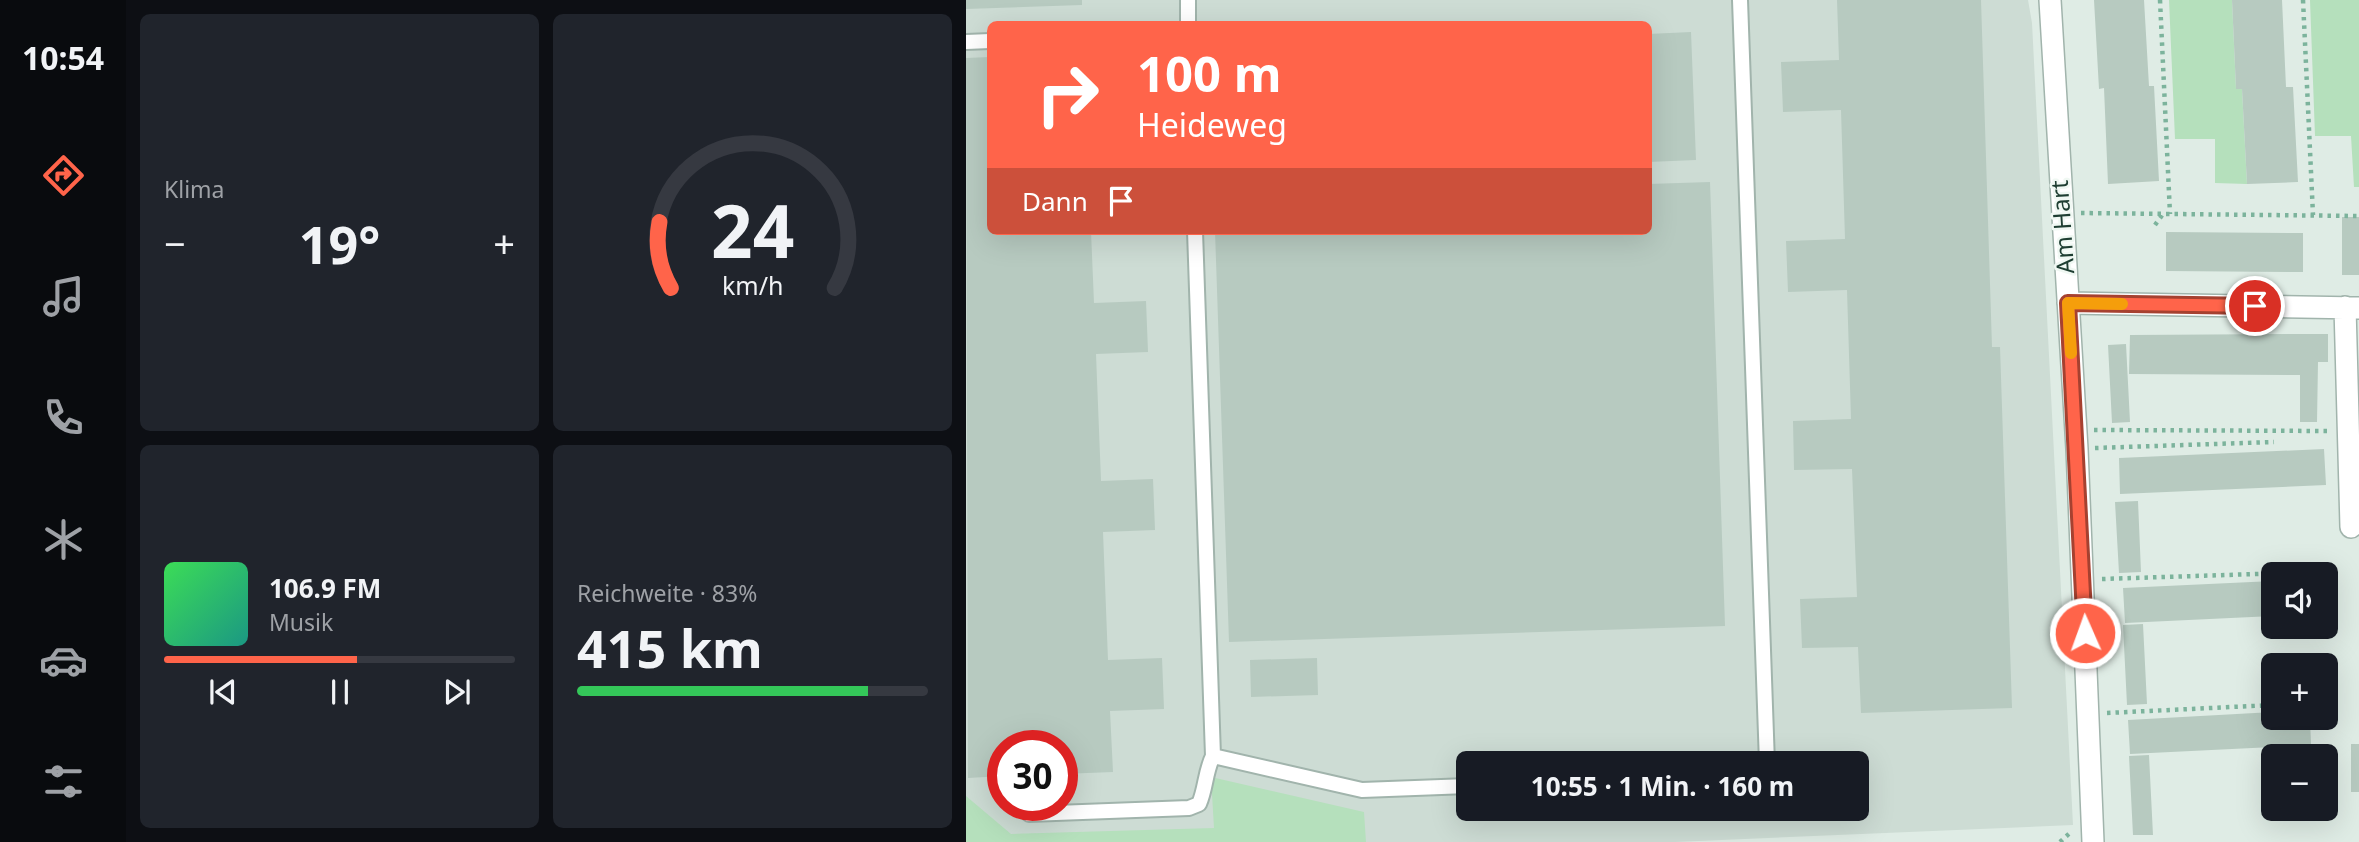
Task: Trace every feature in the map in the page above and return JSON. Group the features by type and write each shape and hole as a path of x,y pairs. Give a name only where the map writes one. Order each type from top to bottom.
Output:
{"street":[{"name":"Am Hart","path":"2050,0 2076,440 2093,842"},
{"path":"2068,303 2352,307 2349,431 2355,529"}],"lane":[{"path":"1188,0 1188,21"},
{"path":"1740,0 1767,751"},
{"path":"966,42 987,41"},
{"path":"1078,812 1189,808 1199,804 1205,790 1207,769 1213,756 1195,235"},
{"path":"1213,756 1362,790 1456,786"}],"path":[{"path":"2160,0 2170,214"},
{"path":"2302,0 2313,215"},
{"path":"2062,213 2359,216"},
{"path":"2155,225 2163,214"},
{"path":"2076,440 2349,431"},
{"path":"2076,440 2274,442"},
{"path":"2083,580 2261,574"},
{"path":"2088,713 2261,706"}],"shaded area":[{"path":"966,0 2028,0 2032,23 2073,825 1675,842 966,842"}],"green space":[{"path":"2169,0 2232,0 2236,89 2242,89 2247,184 2215,183 2215,139 2175,139"},
{"path":"2310,0 2359,0 2359,187 2354,187 2351,136 2315,136"},
{"path":"1211,777 1364,812 1366,842 966,842 966,796 987,814 987,821 996,821 1011,834 1214,828"}],"building":[{"path":"966,0 1082,0 1082,5 966,9"},
{"path":"1837,0 1981,0 1992,347 2000,347 2012,708 1861,713 1858,647 1802,648 1800,599 1857,597 1852,469 1794,470 1793,421 1851,419 1847,290 1788,292 1786,241 1845,239 1841,110 1783,112 1781,62 1839,60"},
{"path":"2094,0 2144,0 2149,86 2154,86 2159,181 2108,184 2104,88 2099,89"},
{"path":"2232,0 2282,0 2286,87 2293,87 2298,182 2247,184 2242,89 2236,89"},
{"path":"1691,32 1696,160 1652,162 1652,34"},
{"path":"987,57 987,235 1091,235 1094,303 1146,301 1148,352 1096,354 1101,481 1153,479 1155,530 1103,532 1108,660 1162,658 1164,709 1110,711 1113,772 1078,773 1078,730 987,730 987,777 968,778 966,58"},
{"path":"1710,182 1725,626 1229,642 1215,235 1652,235 1652,184"},
{"path":"2342,217 2359,217 2359,275 2342,275"},
{"path":"2166,232 2303,233 2303,272 2166,271"},
{"path":"2328,334 2328,362 2318,362 2317,422 2300,422 2300,375 2129,374 2130,335"},
{"path":"2126,344 2130,422 2112,423 2108,345"},
{"path":"2324,449 2326,485 2120,494 2119,458"},
{"path":"2138,501 2141,572 2119,573 2115,502"},
{"path":"2261,582 2261,617 2125,623 2123,588"},
{"path":"2143,624 2147,704 2127,705 2123,625"},
{"path":"1317,658 1318,695 1251,697 1250,660"},
{"path":"2261,713 2261,730 2310,730 2311,744 2261,744 2261,747 2130,754 2128,720"},
{"path":"2351,744 2359,744 2359,792 2351,792"},
{"path":"2149,755 2153,835 2133,835 2129,756"}],"slow traffic":[{"path":"2071,353 2068,303 2122,304"}],"route":[{"path":"2085,633 2068,303 2255,306"}]}
